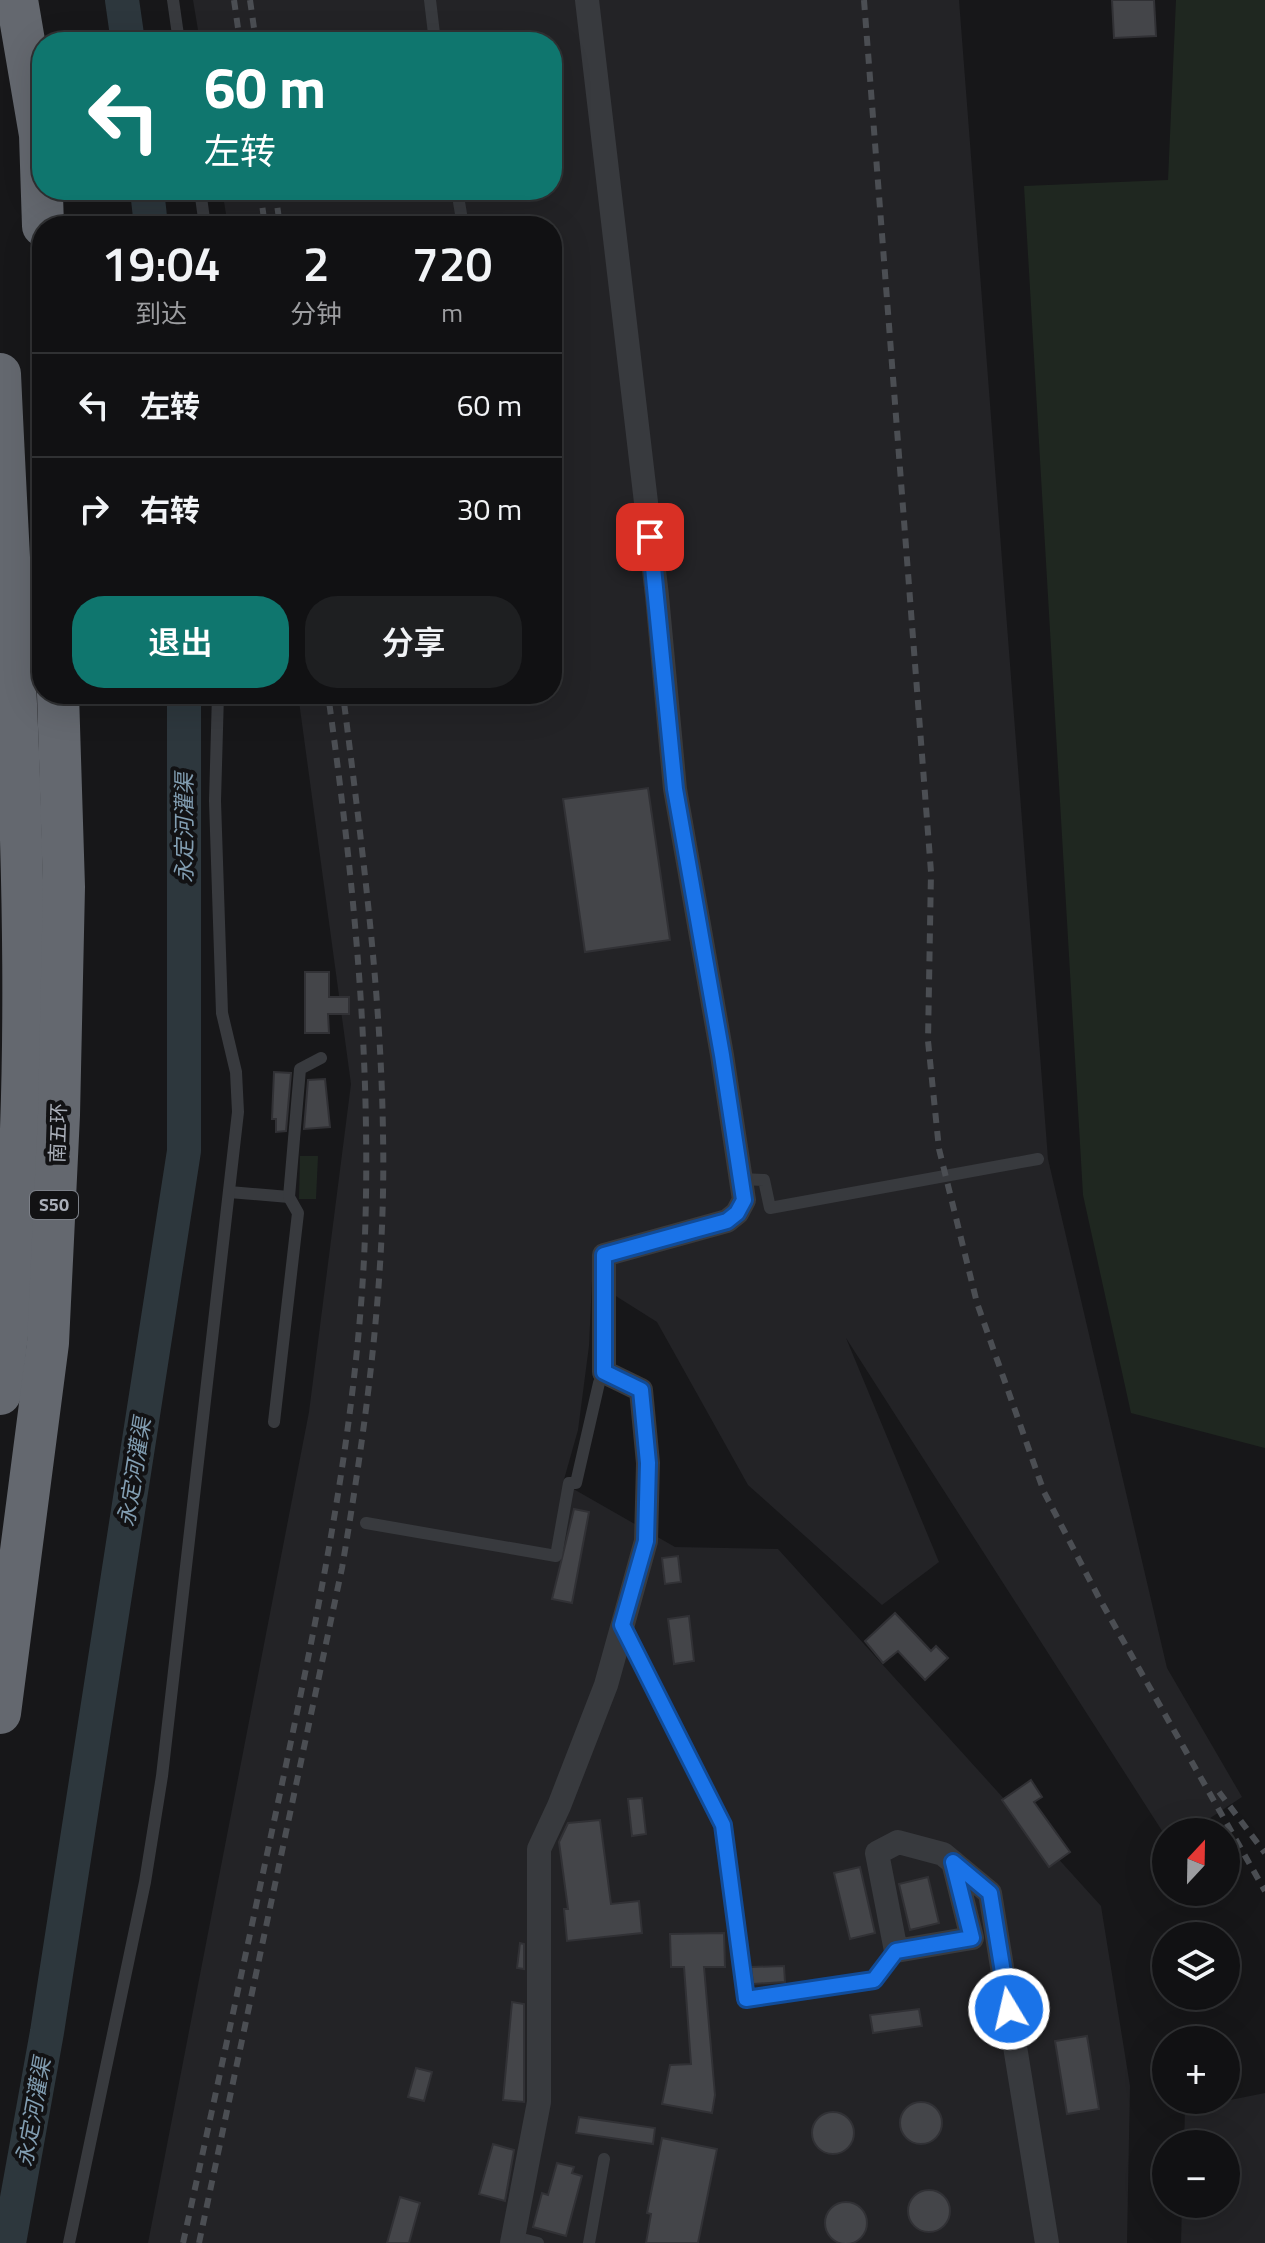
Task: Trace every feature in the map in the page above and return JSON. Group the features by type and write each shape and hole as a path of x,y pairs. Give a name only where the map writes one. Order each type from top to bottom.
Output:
{"highway":[{"path":"17,0 32,88"},
{"name":"南五环","path":"0,374 23,875 20,1109 7,1338 0,1394"},
{"name":"南五环","path":"0,1713 48,1343 64,887 58,704"}],"street":[{"path":"513,2240 539,2102 539,1849 606,1685 646,1541 648,1463 641,1390 604,1372 604,1255 727,1221 737,1213 744,1200 675,789 657,596 614,302 587,0"},
{"path":"953,1862 972,1938 896,1951 877,1853 898,1842 943,1854 953,1862 990,1893 1047,2243"}],"lane":[{"path":"173,0 178,32"},
{"path":"430,0 434,32"},
{"path":"69,2243 145,1882 162,1776 238,1112 236,1072 222,1013 215,801 218,704"},
{"path":"274,1422 298,1213 289,1197 300,1069 321,1058"},
{"path":"740,1179 764,1180 770,1208 1038,1159"},
{"path":"229,1192 289,1197"},
{"path":"366,1523 556,1556 569,1483 576,1483 604,1372"},
{"path":"622,1625 723,1825 746,1999 874,1980 896,1951"},
{"path":"589,2243 604,2159"},
{"path":"513,2240 538,2243"}],"shaded area":[{"path":"193,0 959,0 1048,1159 1167,1668 1242,1797 1210,1818 1154,1818 846,1338 939,1562 882,1605 748,1485 657,1322 592,1281 589,1346 578,1430 563,1483 675,1547 778,1549 1101,1906 1130,2086 1127,2243 148,2243 309,1412 351,1084 299,704 562,704 562,216 226,216 224,200 562,200 562,32 198,32"},
{"path":"1176,0 1265,0 1265,1448 1131,1413 1083,1195 1024,186 1168,180"},
{"path":"300,1156 318,1156 316,1199 299,1199"},
{"path":"1265,2093 1265,2243 1181,2243 1182,2218 1240,2218 1240,2130 1184,2130 1185,2114 1240,2114 1240,2098"}],"building":[{"path":"1112,0 1154,0 1156,36 1114,38"},
{"path":"648,788 670,940 585,952 563,799"},
{"path":"305,972 329,972 329,997 349,997 349,1014 328,1014 329,1033 305,1033"},
{"path":"274,1072 291,1073 286,1131 276,1132 276,1119 272,1119"},
{"path":"325,1079 330,1127 304,1129 308,1080"},
{"path":"574,1509 589,1512 572,1603 552,1599"},
{"path":"678,1556 681,1582 665,1584 662,1558"},
{"path":"895,1613 931,1651 936,1646 948,1658 925,1680 898,1651 883,1663 865,1641"},
{"path":"689,1616 694,1661 674,1664 668,1619"},
{"path":"1031,1780 1042,1797 1034,1802 1070,1852 1049,1867 1002,1800"},
{"path":"642,1798 646,1834 632,1836 628,1799"},
{"path":"600,1820 611,1904 639,1901 642,1933 567,1941 564,1909 568,1909 559,1842 568,1823"},
{"path":"860,1867 875,1933 850,1939 834,1873"},
{"path":"928,1877 939,1923 910,1930 899,1884"},
{"path":"724,1933 725,1967 704,1967 715,2095 712,2113 662,2104 670,2065 691,2064 684,1967 671,1967 670,1934"},
{"path":"520,1943 524,1944 524,1969 517,1968"},
{"path":"784,1966 785,1982 753,1984 751,1967"},
{"path":"512,2002 524,2004 524,2102 503,2100"},
{"path":"919,2009 922,2026 873,2033 870,2015"},
{"path":"1087,2036 1099,2109 1067,2114 1055,2041"},
{"path":"416,2068 432,2072 424,2101 408,2097"},
{"path":"921,2102 936,2108 942,2123 936,2138 921,2144 906,2138 900,2123 906,2108"},
{"path":"833,2112 848,2118 854,2133 848,2148 833,2154 818,2148 812,2133 818,2118"},
{"path":"579,2117 655,2128 653,2144 576,2133"},
{"path":"662,2138 717,2149 698,2243 646,2243 651,2214 647,2213"},
{"path":"493,2144 514,2150 505,2201 479,2194"},
{"path":"557,2163 574,2167 572,2173 582,2176 566,2236 533,2227 542,2193 548,2195"},
{"path":"929,2190 944,2196 950,2211 944,2226 929,2232 914,2226 908,2211 914,2196"},
{"path":"400,2197 420,2203 409,2243 387,2243"},
{"path":"846,2202 861,2208 867,2223 861,2238 846,2244 831,2238 825,2223 831,2208"}],"waterway":[{"name":"永定河灌渠","path":"122,0 127,32"},
{"name":"永定河灌渠","path":"148,200 150,216"},
{"name":"永定河灌渠","path":"9,2243 47,2032 184,1151 184,704"}],"railway":[{"path":"234,0 239,32"},
{"path":"250,0 255,32"},
{"path":"864,0 931,872 928,1041 939,1149 977,1303 1044,1492 1099,1598 1265,1891"},
{"path":"261,200 264,216"},
{"path":"276,200 279,216"},
{"path":"183,2243 312,1640 345,1450 360,1323 366,1188 363,1047 353,905 329,704"},
{"path":"199,2243 342,1568 373,1352 383,1188 381,1079 369,914 344,704"},
{"path":"1219,1792 1265,1853"}],"route":[{"path":"650,537 675,789 744,1200 737,1213 727,1221 604,1255 604,1372 641,1390 648,1463 646,1541 622,1625 723,1825 746,1999 874,1980 896,1951 972,1938 953,1862 990,1893 1009,2009"}]}
